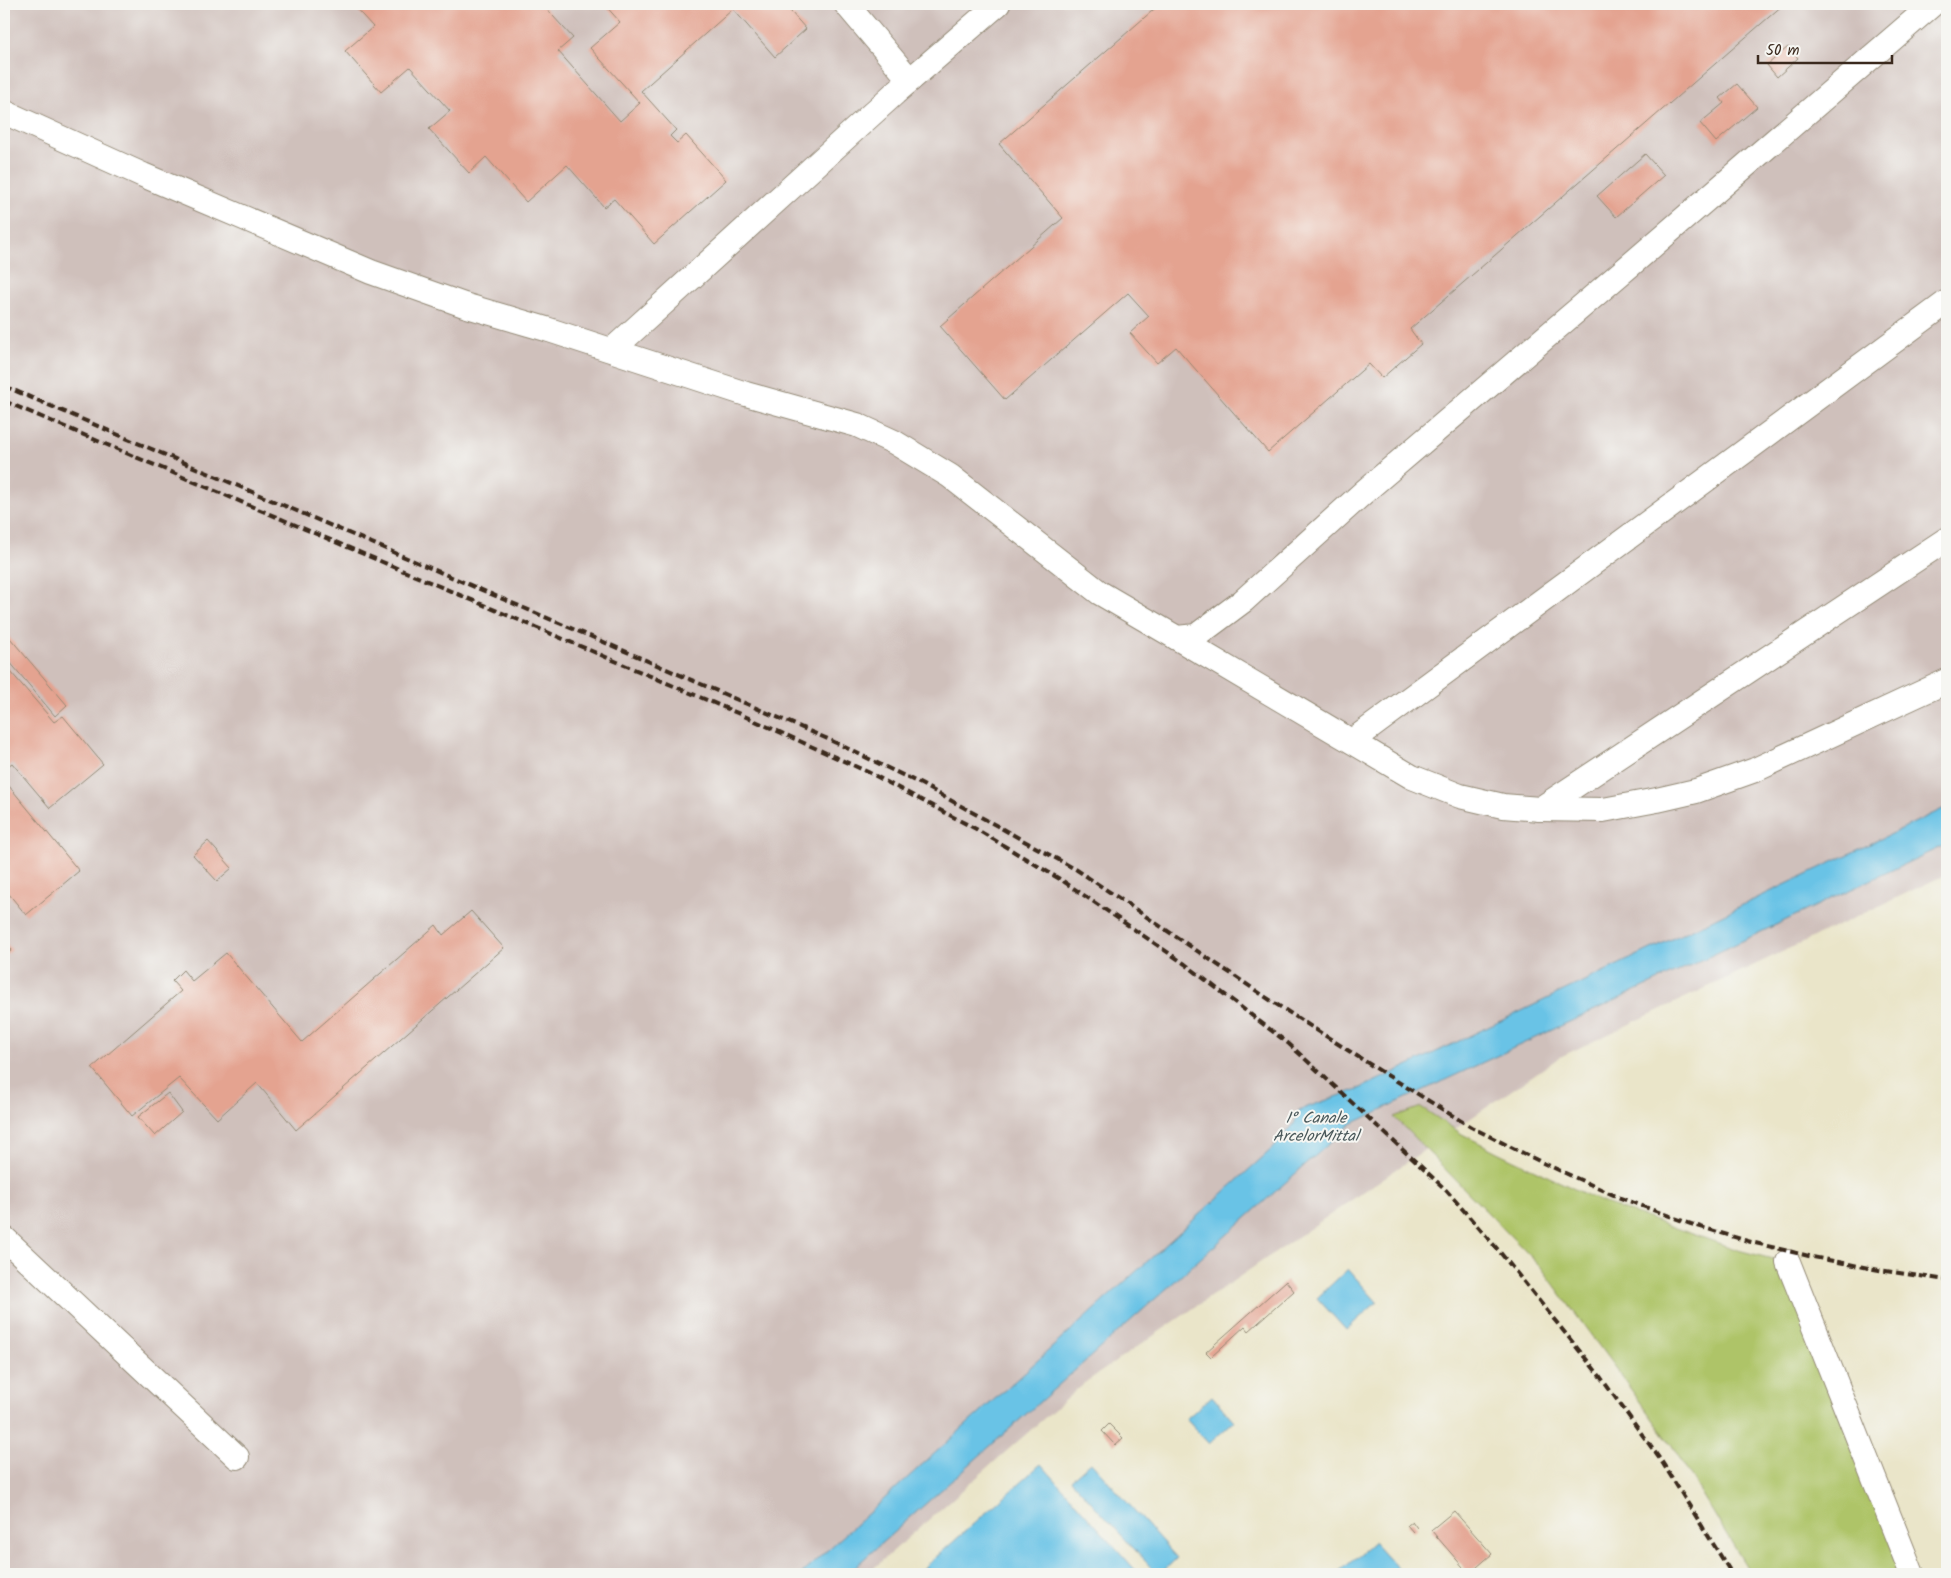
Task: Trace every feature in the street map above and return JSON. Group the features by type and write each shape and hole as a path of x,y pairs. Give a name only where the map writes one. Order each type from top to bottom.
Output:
{"street":[{"path":"846,4 910,80"},
{"path":"612,350 910,80 998,4"},
{"path":"1177,638 1196,636 1243,601 1372,486 1933,4"},
{"path":"4,112 143,175 371,272 464,305 612,350 746,394 857,425 894,442 950,476 1100,593 1412,777 1460,796 1503,806 1540,809 1603,810 1696,791 1754,770 1947,681"},
{"path":"1352,741 1947,302"},
{"path":"1540,809 1947,539"},
{"path":"4,1238 237,1457"},
{"path":"1788,1262 1912,1574"}],"shaded area":[{"path":"4,4 1947,4 1947,874 1560,1057 1083,1384 867,1574 4,1574"}],"green space":[{"path":"1421,1107 1462,1134 1604,1203 1738,1250 1780,1261 1906,1574 1751,1574 1671,1444 1541,1267 1394,1117"}],"water":[{"name":"1° Canale ArcelorMittal","path":"1947,807 1947,844 1351,1124 847,1574 801,1574 1274,1147 1294,1124 1299,1110 1361,1088"},
{"path":"1348,1269 1377,1302 1346,1330 1317,1298"},
{"path":"1212,1396 1234,1421 1209,1444 1186,1419"},
{"path":"1091,1462 1177,1558 1160,1574 1157,1574 1071,1480"},
{"path":"1041,1464 1139,1574 917,1574"},
{"path":"1374,1542 1403,1574 1337,1574"}],"building":[{"path":"352,4 542,4 573,38 558,51 620,121 640,103 590,48 620,22 604,4 784,4 806,29 775,57 733,9 641,91 676,130 670,136 677,143 686,135 726,180 654,244 614,199 604,207 567,165 526,202 486,157 469,173 429,129 450,111 410,67 381,92 345,51 373,27"},
{"path":"1160,4 1784,4 1410,329 1421,344 1382,378 1369,364 1268,452 1176,347 1157,363 1130,333 1149,316 1128,293 1005,400 940,326 1063,218 999,144"},
{"path":"1788,47 1798,58 1777,77 1767,65"},
{"path":"1737,84 1757,107 1716,142 1700,123 1724,103 1720,98"},
{"path":"1645,154 1664,175 1616,217 1597,196"},
{"path":"4,631 67,705 55,716 4,655"},
{"path":"4,664 54,722 63,716 103,764 50,808 12,763 4,769"},
{"path":"4,780 79,871 26,915 4,888"},
{"path":"208,841 232,868 217,881 193,855"},
{"path":"471,911 504,948 296,1130 257,1083 217,1119 179,1078 132,1116 92,1068 181,991 172,981 183,970 192,981 226,953 302,1042 436,925 443,935"},
{"path":"4,941 12,950 4,957"},
{"path":"168,1093 182,1112 155,1136 138,1117"},
{"path":"1286,1281 1294,1291 1249,1331 1245,1326 1211,1357 1206,1352"},
{"path":"1109,1424 1123,1438 1115,1445 1102,1431"},
{"path":"1454,1511 1492,1554 1469,1574 1431,1530"},
{"path":"1412,1521 1417,1528 1413,1532 1407,1525"}],"railway":[{"path":"4,386 830,740 921,784 1077,870 1276,1004 1374,1067 1471,1127 1541,1162 1618,1197 1691,1224 1751,1242 1879,1270 1947,1280"},
{"path":"4,401 742,715 868,772 976,829 1063,881 1185,964 1289,1044 1445,1189 1499,1251 1599,1375 1662,1462 1732,1574"}]}
